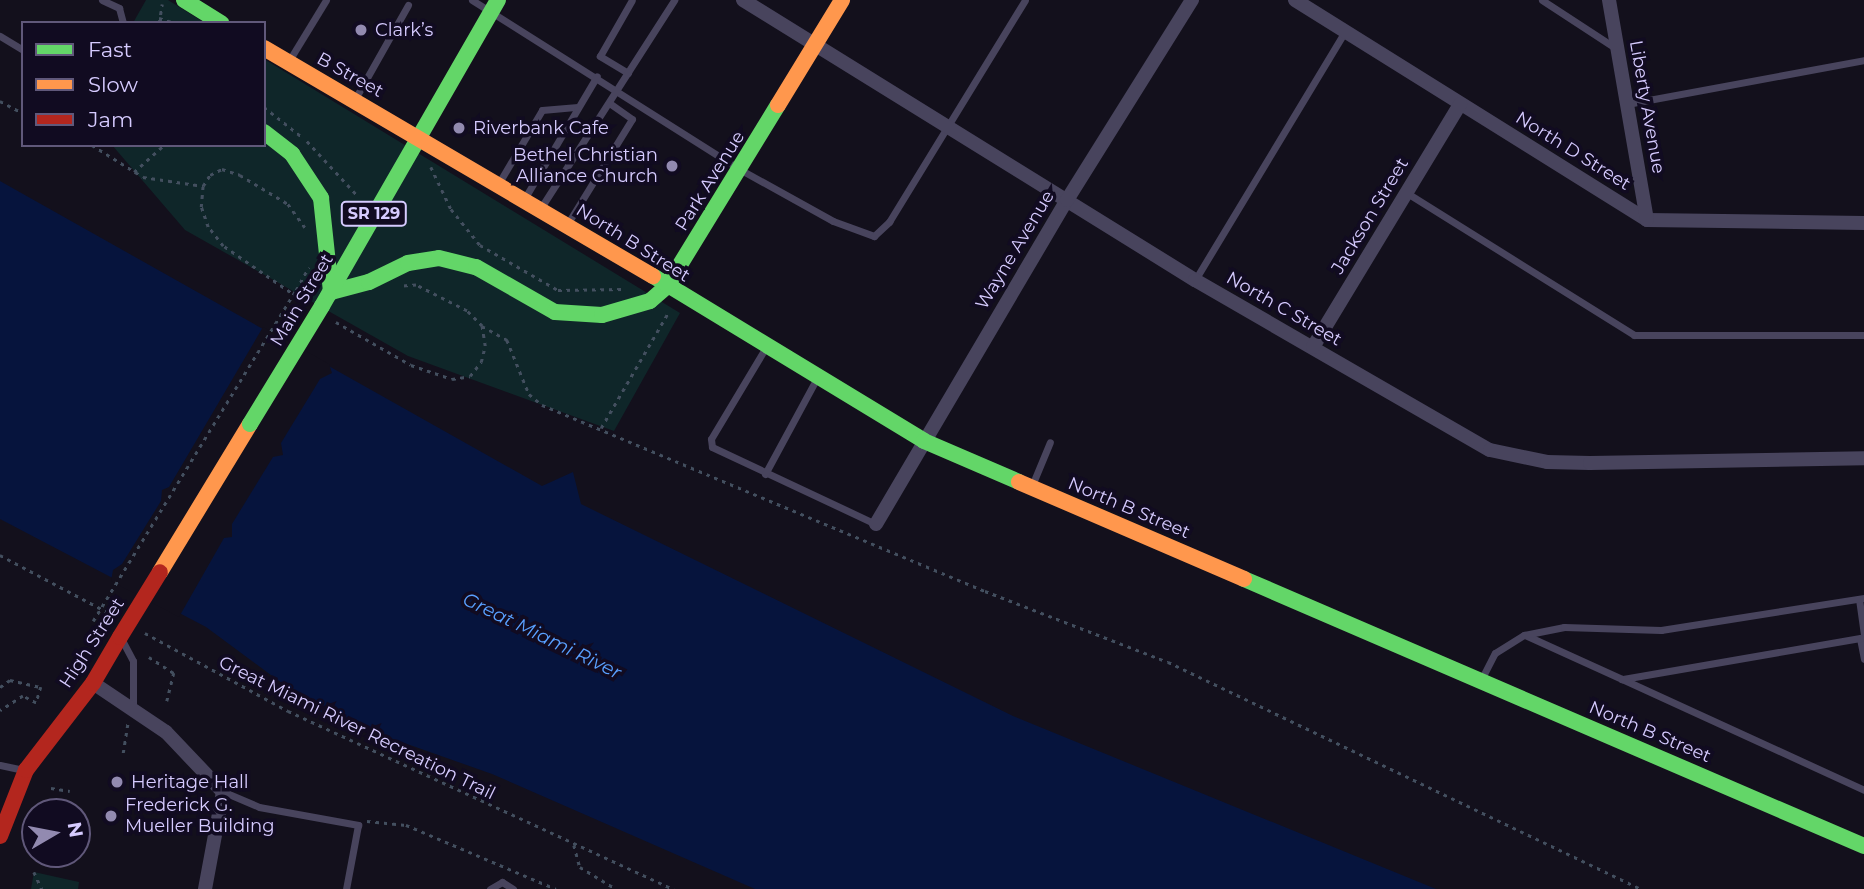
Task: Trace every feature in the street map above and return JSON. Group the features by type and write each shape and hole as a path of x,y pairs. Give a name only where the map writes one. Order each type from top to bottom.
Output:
{"main road":[{"name":"Park Avenue","path":"327,299 408,263 439,258 477,267 555,312 572,316 602,315 638,306 667,286 741,170 842,0"},
{"path":"179,21 187,1 218,21"},
{"name":"Main Street","path":"221,472 327,299 416,135 494,6"},
{"name":"B Street","path":"266,49 416,135"},
{"path":"266,134 292,154 321,198 327,299"},
{"name":"North B Street","path":"416,135 924,441 1864,846"},
{"name":"High Street","path":"0,836 26,770 93,683 221,472"}],"street":[{"name":"North C Street","path":"743,0 1195,280 1467,437 1511,455 1590,463 1864,458"},
{"name":"Wayne Avenue","path":"876,524 1067,200 1192,0"},
{"name":"North D Street","path":"1295,0 1315,6 1344,33 1647,220"},
{"name":"Liberty Avenue","path":"1609,0 1647,220"},
{"name":"Jackson Street","path":"1313,347 1460,104"},
{"path":"1647,220 1864,223"},
{"path":"93,683 133,708 185,749 223,792 205,889"}],"lane":[{"path":"102,0 119,8 122,21"},
{"path":"288,63 326,0"},
{"path":"472,0 494,6 741,170 834,221 874,236 890,222 1025,0"},
{"path":"628,73 600,56 632,0"},
{"path":"540,208 674,0"},
{"path":"1542,0 1618,49"},
{"path":"354,100 408,5"},
{"path":"1195,280 1344,33"},
{"path":"0,36 21,49"},
{"path":"1627,104 1864,60"},
{"path":"524,199 597,76"},
{"path":"567,225 632,119 609,103"},
{"path":"498,185 542,110 578,107"},
{"path":"1407,193 1634,335 1864,335"},
{"path":"766,346 711,439 719,454 876,524"},
{"path":"765,474 817,377"},
{"path":"1031,487 1050,442"},
{"path":"1481,680 1495,653 1524,635 1564,627 1661,630 1861,599 1864,659"},
{"path":"1524,635 1864,790"},
{"path":"1622,680 1863,636"},
{"path":"120,637 133,661 133,708"},
{"path":"0,765 26,770"},
{"path":"223,792 259,807 358,825 346,889"},
{"path":"490,889 502,882 513,889"}],"path":[{"path":"162,4 159,18 174,21"},
{"path":"0,101 21,112"},
{"path":"95,147 144,177 204,186"},
{"path":"134,172 162,147"},
{"path":"425,163 436,173 451,209 480,245 558,290 632,289"},
{"path":"93,621 310,264"},
{"path":"601,428 668,313"},
{"path":"482,326 507,340 529,394 542,405 985,592 1168,662 1641,889"},
{"path":"0,555 117,617"},
{"name":"Great Miami River Recreation Trail","path":"141,631 288,711 674,889"},
{"path":"149,657 174,673 167,701"},
{"path":"0,687 10,680 41,687 36,703 23,696 0,711"},
{"path":"123,753 128,723"},
{"path":"51,788 71,791"},
{"path":"358,825 371,819 406,825 556,889"},
{"path":"574,845 580,867 616,889"},
{"path":"34,872 42,889"}],"green space":[{"path":"146,0 168,0 202,21 134,21"},
{"path":"266,60 680,313 614,431 408,356 185,230 114,147 266,147"},
{"path":"34,872 79,882 78,889 31,889"}],"water":[{"name":"Great Miami River","path":"0,181 542,486 573,472 581,504 1013,716 1436,889 755,889 492,774 325,715 206,627 0,519"}],"pier":[{"path":"263,327 329,364 332,373 320,379 281,443 283,455 273,457 232,524 232,537 224,538 179,617 111,581 113,570 122,564 161,501 162,490 169,487"}],"traffic: fast":[{"path":"184,0 218,21"},
{"path":"322,306 498,0"},
{"path":"266,134 292,154 321,198 331,292 369,282 408,263 439,258 476,267 555,312 602,315 650,301 667,286 778,105"},
{"path":"653,276 924,441 1019,482"},
{"path":"250,424 322,306"},
{"path":"1244,579 1864,846"}],"traffic: slow":[{"path":"778,105 842,0"},
{"path":"266,49 653,276"},
{"path":"160,572 250,424"},
{"path":"1019,482 1244,579"}],"traffic: jam":[{"path":"120,637 160,572"},
{"path":"0,836 26,770 93,683 120,637"}],"place":[{"name":"Clark’s","path":"361,30"},
{"name":"Riverbank Cafe","path":"459,128"},
{"name":"Bethel Christian Alliance Church","path":"672,166"},
{"name":"Heritage Hall","path":"117,782"},
{"name":"Frederick G. Mueller Building","path":"111,816"}]}
